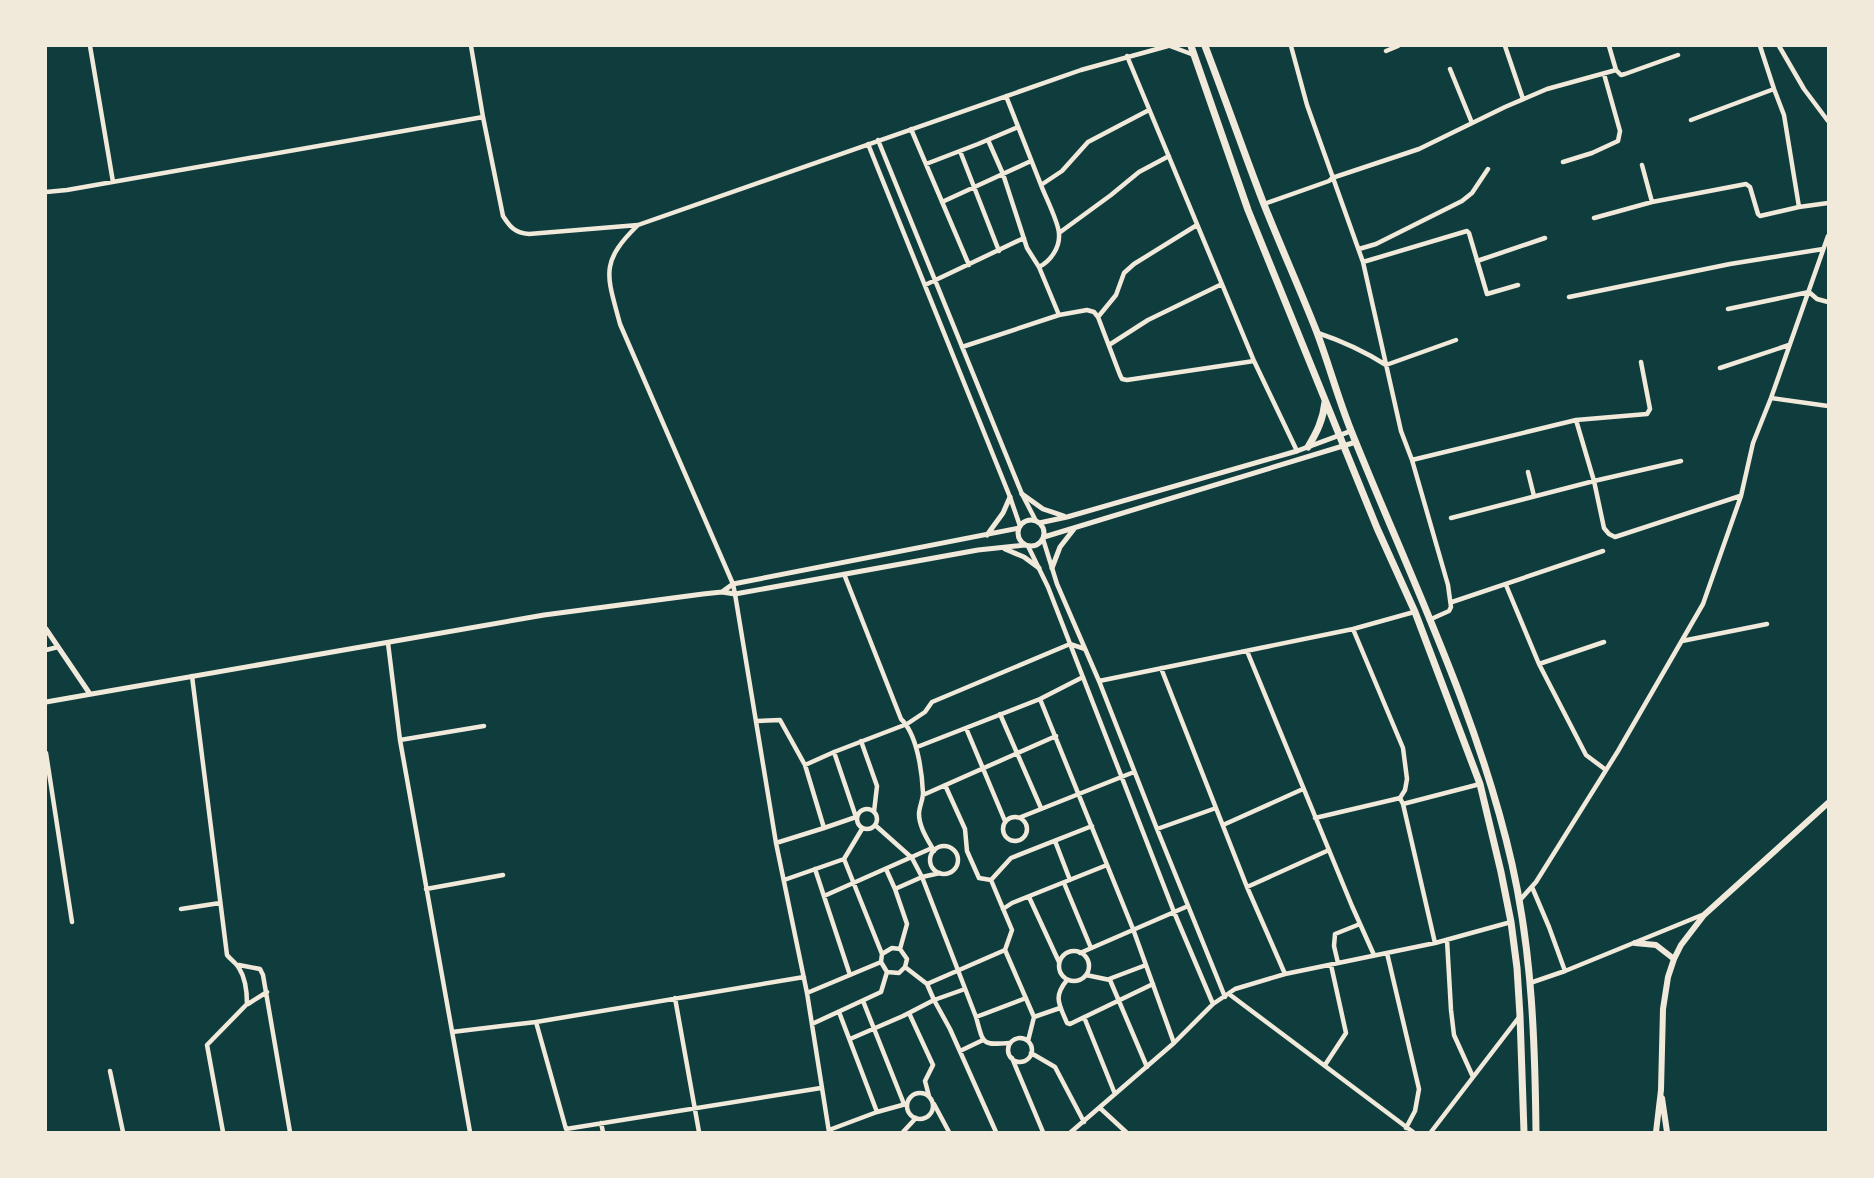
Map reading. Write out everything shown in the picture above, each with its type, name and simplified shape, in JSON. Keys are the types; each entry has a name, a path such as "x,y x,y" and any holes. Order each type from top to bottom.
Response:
{"highway":[{"path":"1191,46 1248,210 1377,528 1415,612 1480,784 1511,922 1520,1016 1524,1132"},
{"path":"1205,46 1264,204 1317,333 1351,431 1455,680 1480,747 1511,861 1519,902 1530,983 1537,1131"},
{"path":"1308,447 1324,417 1325,402"}],"main road":[{"path":"1657,1132 1663,1009 1668,977 1681,945 1704,915 1829,803"},
{"path":"1635,943 1656,945 1674,959"},
{"path":"1661,1090 1667,1132"}],"street":[{"path":"90,46 113,182"},
{"path":"471,46 503,216 511,228 529,234 638,225 1081,70 1169,46 1194,55"},
{"path":"1291,46 1307,105 1363,262 1401,430 1448,585 1452,602 1449,611 1429,620"},
{"path":"1386,51 1398,46"},
{"path":"1505,46 1523,99"},
{"path":"1609,46 1616,70 1621,75 1678,55"},
{"path":"1760,46 1784,116 1799,207"},
{"path":"1779,46 1804,89 1829,121"},
{"path":"1127,56 1254,361 1297,451"},
{"path":"1450,69 1472,123"},
{"path":"1264,204 1419,149 1547,89 1616,70"},
{"path":"1563,162 1618,141 1620,131 1604,74"},
{"path":"1690,120 1774,89"},
{"path":"1006,96 1059,233 1054,254 1045,265 1039,267"},
{"path":"1041,185 1062,171 1088,142 1150,110"},
{"path":"46,192 483,117"},
{"path":"926,164 1018,127"},
{"path":"911,129 969,265"},
{"path":"878,140 1022,494 1037,522 1044,529 1057,584 1227,995 1413,1132"},
{"path":"989,140 1027,248 1039,267 1059,315"},
{"path":"868,144 1010,497 1020,527 1018,536 1039,568 1174,912 1213,1004"},
{"path":"960,151 999,251"},
{"path":"1059,233 1139,172 1169,156"},
{"path":"942,202 1031,161"},
{"path":"1642,165 1652,202"},
{"path":"1359,249 1376,244 1462,201 1488,169"},
{"path":"1594,218 1652,202 1746,184 1750,187 1760,216 1829,203"},
{"path":"638,225 619,243 610,262 608,281 620,324 637,366 733,584 776,843 807,993 829,1131 906,1104 916,1093 929,1096"},
{"path":"1098,317 1116,295 1124,273 1197,225"},
{"path":"1363,262 1465,231 1469,233 1488,294 1518,285"},
{"path":"1519,902 1532,887 1606,770 1703,604 1741,496 1753,443 1829,236"},
{"path":"925,285 1024,238"},
{"path":"1477,261 1545,238"},
{"path":"1569,297 1824,248"},
{"path":"916,265 926,260"},
{"path":"1109,345 1148,320 1222,284"},
{"path":"1809,292 1817,299 1829,302"},
{"path":"1728,309 1809,292"},
{"path":"962,347 1059,315 1087,310 1098,317 1122,379 1254,361"},
{"path":"1317,333 1364,351 1386,365"},
{"path":"1386,365 1456,340"},
{"path":"1720,368 1790,345"},
{"path":"1412,460 1576,420 1647,414 1650,409 1641,362"},
{"path":"1771,398 1829,406"},
{"path":"978,418 989,414"},
{"path":"1576,420 1594,481 1604,528 1615,537 1741,496"},
{"path":"722,592 733,584 987,535 1020,527 1027,521 1067,517 1297,451 1351,431"},
{"path":"46,702 544,615 722,592 735,594 999,547 1038,544 1044,538 1356,442"},
{"path":"1451,518 1681,461"},
{"path":"1528,472 1534,496"},
{"path":"1022,494 1043,509 1067,517"},
{"path":"987,535 1003,513 1010,497"},
{"path":"1052,568 1060,547 1074,529"},
{"path":"999,547 1016,552 1039,568"},
{"path":"1452,602 1603,551"},
{"path":"844,574 901,719 907,724 917,747 923,795 919,816 933,849 931,866 940,873"},
{"path":"764,579 766,589"},
{"path":"1506,585 1539,664 1585,754 1606,770"},
{"path":"1099,681 1353,629 1415,612"},
{"path":"1682,641 1767,624"},
{"path":"46,629 90,694"},
{"path":"1353,629 1403,748 1406,779 1402,801 1435,943"},
{"path":"1539,664 1604,642"},
{"path":"388,643 400,740 470,1132"},
{"path":"805,765 907,724 925,712 932,702 1070,644 1086,650"},
{"path":"46,650 58,648"},
{"path":"1247,651 1374,955"},
{"path":"1161,668 1247,887 1285,974"},
{"path":"192,676 227,955 238,965 260,969 263,975 290,1132"},
{"path":"917,747 1040,699 1083,677"},
{"path":"1040,699 1133,929 1174,1043"},
{"path":"1000,714 1041,808"},
{"path":"756,721 779,720 805,765 824,828"},
{"path":"400,740 484,726"},
{"path":"966,728 1005,821 1004,834 1010,840 1018,841 1028,830 1021,817"},
{"path":"923,795 1056,736"},
{"path":"834,752 857,824 862,829 869,830 875,825 877,818 874,812 877,786 861,741"},
{"path":"46,753 72,922"},
{"path":"1005,821 1135,772"},
{"path":"1315,818 1480,784"},
{"path":"945,785 965,829 967,851 979,878 991,880"},
{"path":"1223,825 1304,789"},
{"path":"1157,829 1216,808"},
{"path":"776,843 856,817 864,809 874,812"},
{"path":"875,825 912,858 922,877 983,1040 989,1044 1010,1043 1017,1038 1028,1041 1032,1049 1030,1057 1023,1061 1012,1058"},
{"path":"991,880 1010,859 1091,826"},
{"path":"783,880 844,859 862,829"},
{"path":"1055,841 1070,880"},
{"path":"824,896 940,846 948,847 957,855 958,862 948,874 922,877 895,889"},
{"path":"1247,887 1329,850"},
{"path":"957,855 967,851"},
{"path":"844,859 882,954 881,962 891,974 905,967"},
{"path":"1003,909 1107,865"},
{"path":"815,869 850,975"},
{"path":"886,869 907,924 900,949"},
{"path":"426,889 503,875"},
{"path":"991,880 1012,930 1005,950 1034,1017 1028,1041"},
{"path":"1064,883 1091,948"},
{"path":"1532,887 1565,971"},
{"path":"1028,897 1059,962 1060,973 1067,980 1078,981 1086,975 1087,960 1080,953"},
{"path":"181,909 220,903"},
{"path":"1059,962 1070,952 1080,953 1188,906"},
{"path":"1530,983 1704,915"},
{"path":"1071,1132 1174,1043 1213,1004 1235,989 1285,974 1435,943 1511,922"},
{"path":"1338,963 1334,946 1335,934 1360,924"},
{"path":"1447,940 1454,1035 1473,1077"},
{"path":"882,954 892,947 900,949 905,955 905,967 926,985 945,1018 994,1132"},
{"path":"926,985 1005,950"},
{"path":"1387,953 1419,1090 1414,1112 1406,1128"},
{"path":"807,993 881,962"},
{"path":"238,965 245,981 247,1004"},
{"path":"1086,975 1109,979 1146,965"},
{"path":"1325,1065 1346,1033 1331,965"},
{"path":"812,1024 881,992 887,972"},
{"path":"452,1032 536,1022 804,977"},
{"path":"1109,979 1147,1067"},
{"path":"1067,980 1058,992 1060,1008 1069,1024 1153,984"},
{"path":"850,1039 934,1000 965,989"},
{"path":"223,1132 207,1045 247,1004 267,992"},
{"path":"675,998 699,1132"},
{"path":"976,1017 1026,998"},
{"path":"863,1001 909,1112 920,1119 929,1116 933,1103"},
{"path":"1034,1017 1060,1008"},
{"path":"839,1012 877,1112"},
{"path":"909,1013 933,1065 925,1081 929,1096 949,1132"},
{"path":"1431,1132 1520,1016"},
{"path":"1084,1017 1115,1094"},
{"path":"536,1022 566,1131 821,1088"},
{"path":"960,1051 983,1040"},
{"path":"1010,1043 1008,1051 1043,1132"},
{"path":"1031,1053 1055,1067 1084,1122"},
{"path":"110,1071 123,1132"},
{"path":"1100,1108 1126,1132"},
{"path":"903,1132 916,1118"},
{"path":"601,1123 603,1132"}]}
